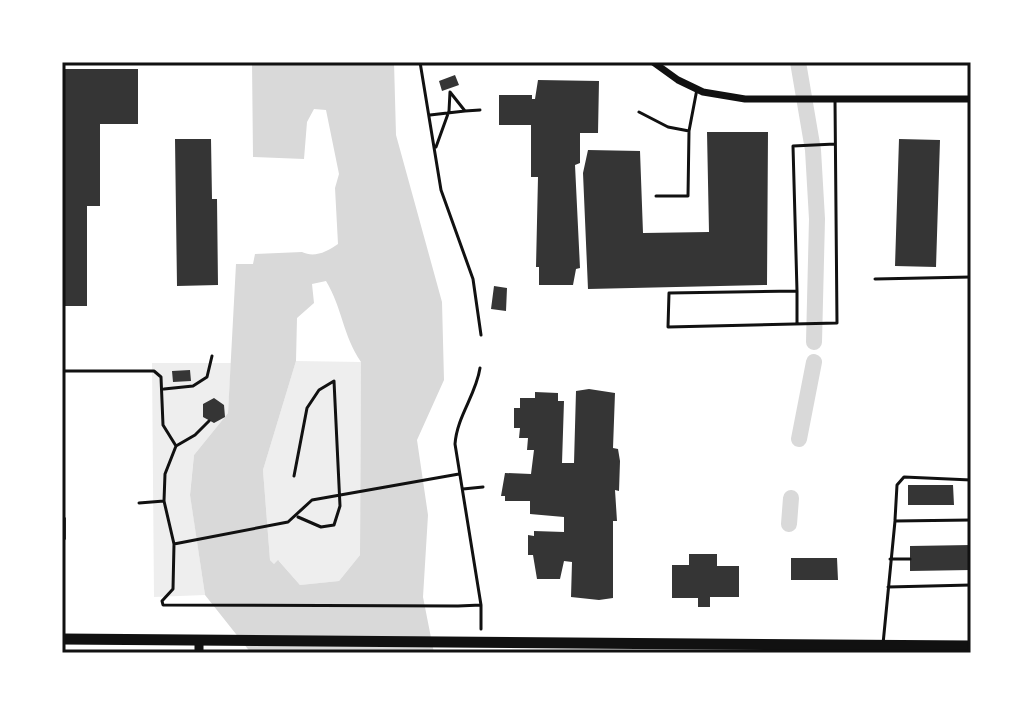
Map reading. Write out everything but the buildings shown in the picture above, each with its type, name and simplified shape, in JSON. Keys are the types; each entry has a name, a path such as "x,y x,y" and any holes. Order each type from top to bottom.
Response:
{"main road":[{"path":"62,639 199,647 229,647 243,642 466,642 512,648 828,650 883,646 971,646"}],"street":[{"path":"653,62 697,89 745,99 971,99"}],"lane":[{"path":"656,196 688,196 689,131 697,89"},
{"path":"797,291 669,293 668,327 837,323 835,100"},
{"path":"639,112 668,127 689,131"},
{"path":"797,324 793,146 835,144"},
{"path":"875,279 971,277"},
{"path":"883,646 897,485 904,477 971,480"},
{"path":"895,521 971,520"},
{"path":"890,559 910,559"},
{"path":"888,587 971,585"}],"path":[{"path":"420,62 441,190 473,279 481,335"},
{"path":"435,149 449,111 450,92 465,111"},
{"path":"430,115 480,110"},
{"path":"162,389 193,386 207,377 212,356"},
{"path":"209,421 195,435 176,446 165,474 164,501 174,544 173,589 164,598 163,605 481,606 459,474 456,427 478,386 480,368"},
{"path":"62,371 154,371 161,377 163,425 176,446"},
{"path":"294,476 302,420 314,396 334,381 340,506 334,525 321,527 298,517"},
{"path":"174,544 281,524 291,520 312,500 459,474"},
{"path":"462,489 483,487"},
{"path":"139,503 164,501"}],"shaded area":[{"path":"252,62 394,62 396,135 442,302 444,380 417,440 428,515 423,597 434,653 251,653 205,595 190,495 194,455 228,413 236,264 253,264 255,254 316,254 338,244 335,188 339,174 326,110 314,109 307,122 304,159 253,157","holes":["326,281 361,362 360,555 339,581 300,585 278,560 274,564 270,560 263,470 296,361 297,318 314,303 312,284"]},
{"path":"296,361 361,362 360,555 339,581 300,585 279,561 274,564 270,560 263,470"},
{"path":"152,363 231,363 228,413 194,455 190,494 205,595 154,597"}],"waterway":[{"path":"798,62 813,150 817,219 814,342"},
{"path":"799,439 814,362"},
{"path":"789,524 791,498"}]}
